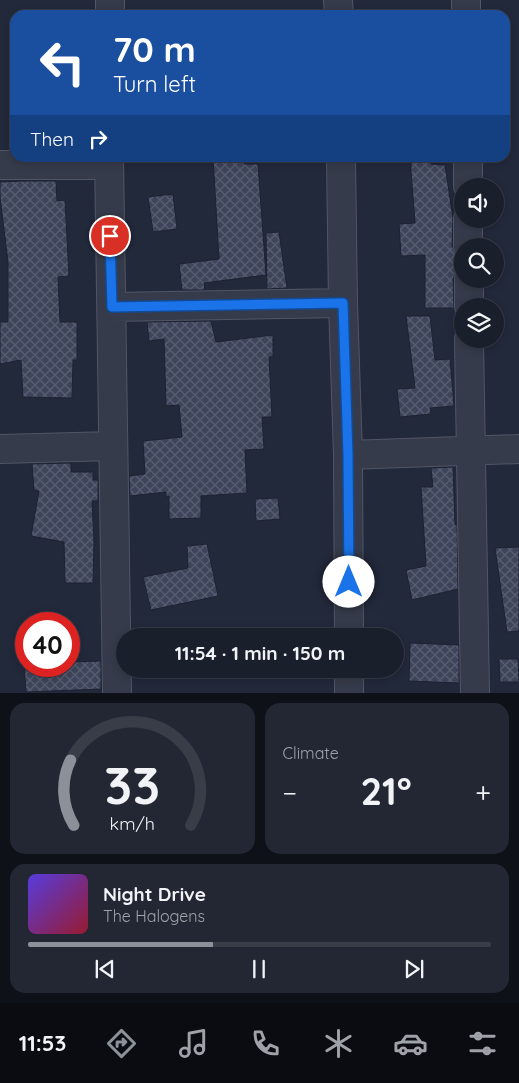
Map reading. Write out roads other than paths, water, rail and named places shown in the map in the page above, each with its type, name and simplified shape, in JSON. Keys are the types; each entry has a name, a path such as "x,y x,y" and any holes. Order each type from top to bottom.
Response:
{"street":[{"path":"0,165 82,162"},
{"path":"109,162 117,693"},
{"path":"341,162 348,455 349,628"},
{"path":"468,162 468,178"},
{"path":"112,307 343,303"},
{"path":"469,348 475,693"},
{"path":"0,449 114,446"},
{"path":"348,455 519,449"},
{"path":"349,678 349,693"}]}
